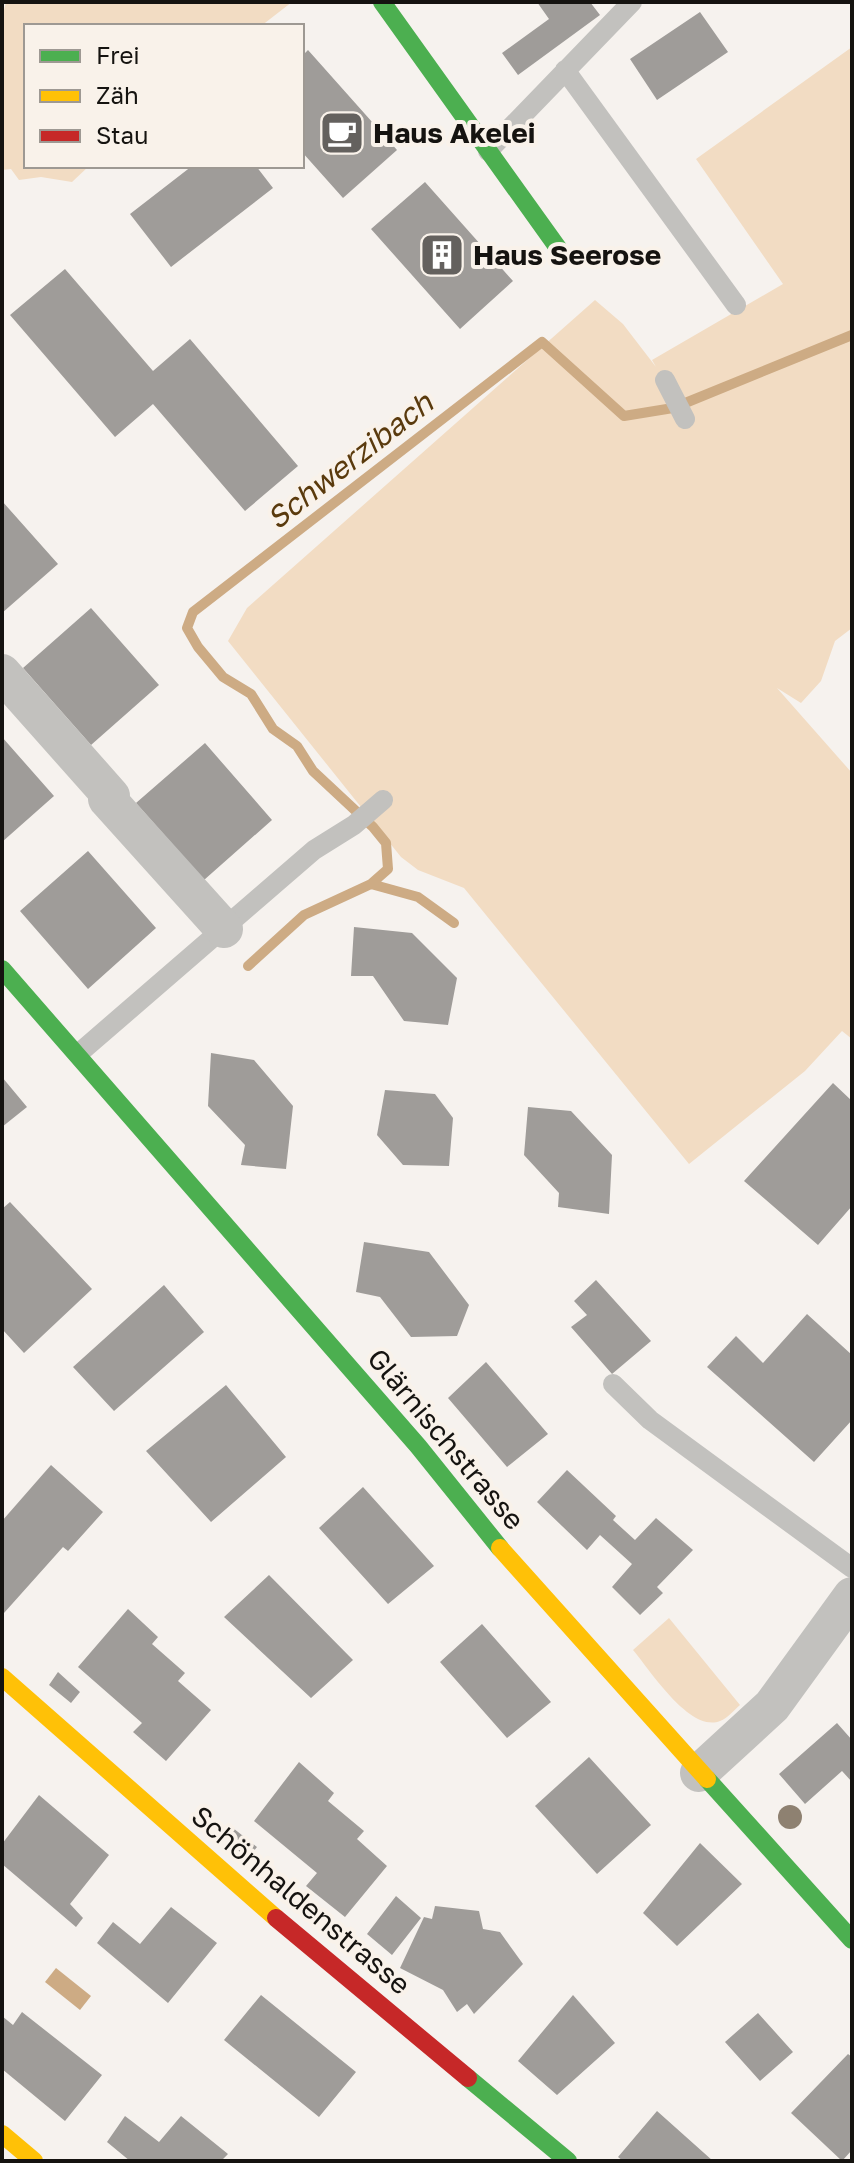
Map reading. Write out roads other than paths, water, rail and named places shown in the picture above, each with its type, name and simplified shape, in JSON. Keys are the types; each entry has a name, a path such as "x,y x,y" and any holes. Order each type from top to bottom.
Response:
{"street":[{"path":"382,2 563,255"},
{"path":"2,673 111,796 107,799 224,929"},
{"name":"Glärnischstrasse","path":"2,969 418,1446 497,1545 852,1940"},
{"path":"699,1773 772,1706 852,1596"},
{"name":"Schönhaldenstrasse","path":"2,1677 240,1889 568,2161"},
{"path":"2,2134 34,2161"}],"lane":[{"path":"488,151 632,2"},
{"path":"565,70 736,305"},
{"path":"665,380 685,419"},
{"path":"78,1054 314,850 354,825 383,800"},
{"path":"613,1384 650,1420 852,1568"}],"waterway":[{"name":"Schwerzibach","path":"371,884 388,869 386,843 313,771 297,746 273,729 251,694 223,677 187,628 193,612 542,342 624,416 673,408 852,335"},
{"path":"248,966 304,915 371,884 418,897 454,923"}],"place":[{"name":"Haus Akelei","path":"342,133"},
{"name":"Haus Seerose","path":"442,255"}]}
